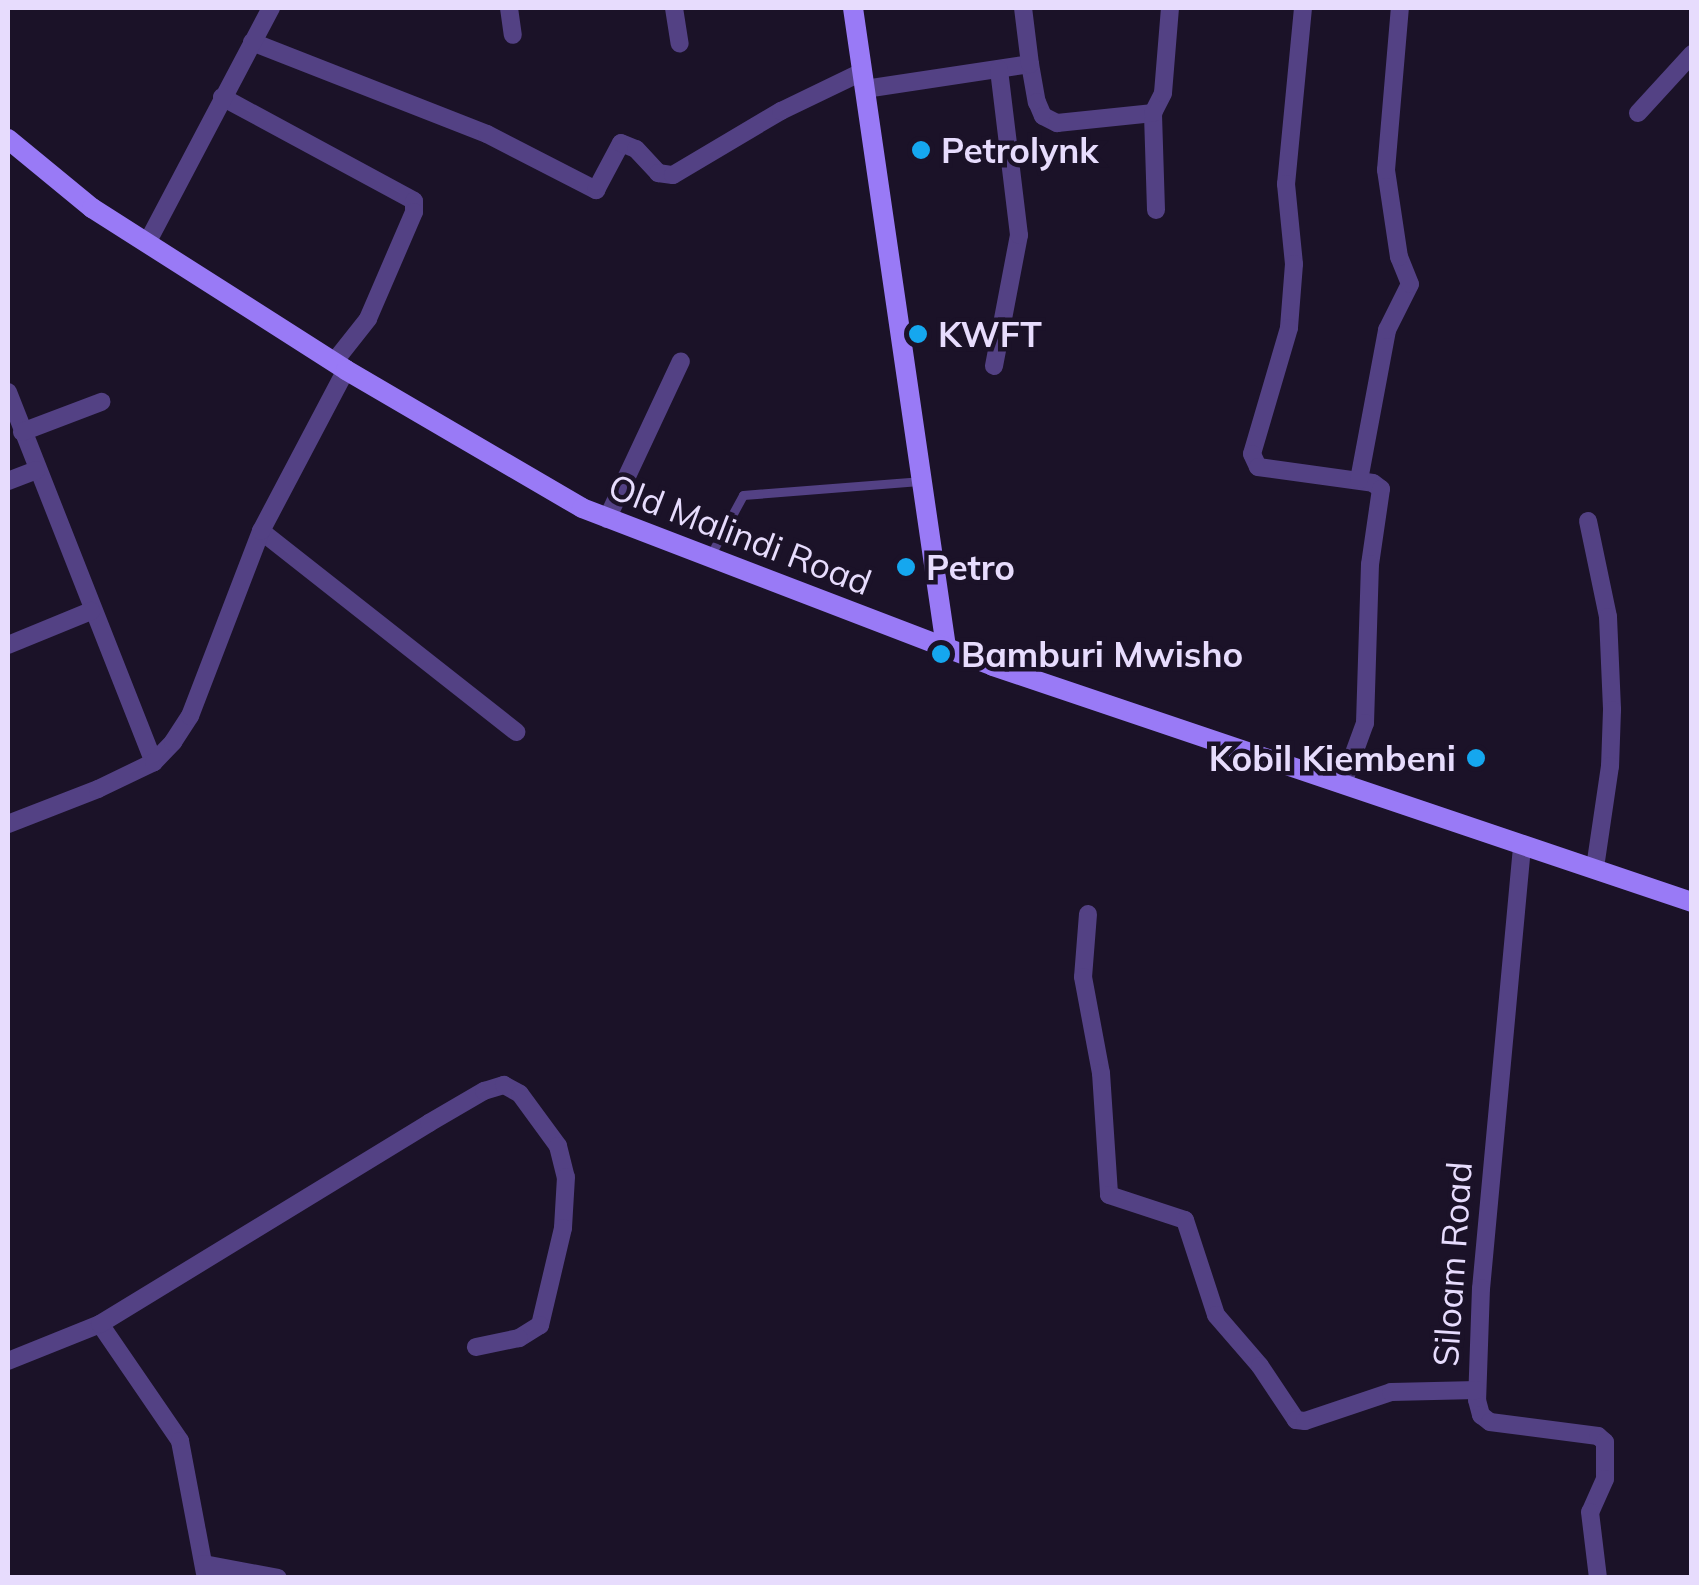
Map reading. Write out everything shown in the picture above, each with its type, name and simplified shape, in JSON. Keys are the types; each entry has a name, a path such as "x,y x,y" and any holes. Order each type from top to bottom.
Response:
{"main road":[{"path":"853,8 946,647"},
{"name":"Old Malindi Road","path":"8,139 79,200 340,366 556,496 946,647 1692,902"}],"street":[{"path":"147,243 271,8"},
{"path":"508,8 513,34"},
{"path":"674,8 680,44"},
{"path":"1023,8 1037,102 1043,116 1057,123 1153,113"},
{"path":"1156,210 1153,113 1163,93 1170,8"},
{"path":"1303,8 1286,184 1294,264 1289,328 1252,460 1258,467 1378,485 1382,501 1370,564 1365,724 1344,783"},
{"path":"1359,480 1383,345 1410,284 1399,257 1386,170 1400,8"},
{"path":"252,42 488,134 596,190 620,143 636,148 658,173 673,175 781,110 864,80 1030,64"},
{"path":"1638,113 1692,54"},
{"path":"994,366 1018,235 998,70"},
{"path":"8,824 154,762 190,716 260,531 340,366 368,319 414,212 414,201 222,97"},
{"path":"606,518 682,360"},
{"path":"8,392 154,762"},
{"path":"22,432 101,402"},
{"path":"8,481 36,470"},
{"path":"1588,521 1608,617 1612,710 1610,766 1595,868"},
{"path":"260,531 516,732"},
{"path":"8,644 92,611"},
{"name":"Siloam Road","path":"1522,847 1481,1288 1477,1390 1481,1415 1490,1422 1591,1435 1605,1442 1605,1479 1590,1512 1598,1578"},
{"path":"1088,914 1083,977 1101,1072 1109,1194 1185,1220 1216,1315 1260,1366 1296,1420 1306,1421 1391,1392 1477,1390"},
{"path":"8,1361 100,1324 430,1123 484,1092 504,1086 520,1094 558,1146 566,1177 563,1228 540,1324 519,1338 476,1347"},
{"path":"100,1324 180,1442 205,1571 278,1578"}],"lane":[{"path":"709,558 744,495 922,481"}],"place":[{"name":"Petrolynk","path":"921,150"},
{"name":"KWFT","path":"918,334"},
{"name":"Petro","path":"906,567"},
{"name":"Bamburi Mwisho","path":"941,654"},
{"name":"Kobil Kiembeni","path":"1476,758"}]}
